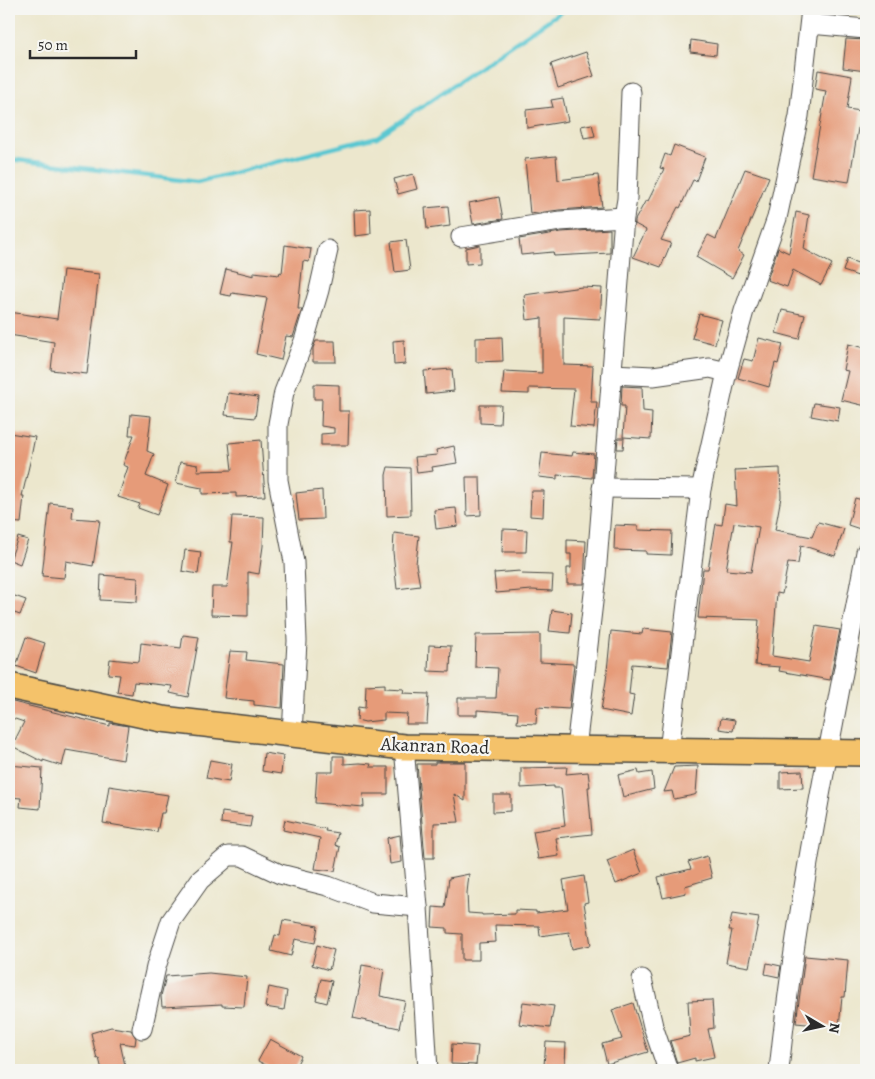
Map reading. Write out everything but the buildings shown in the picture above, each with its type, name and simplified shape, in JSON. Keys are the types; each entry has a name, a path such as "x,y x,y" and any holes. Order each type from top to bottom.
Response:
{"main road":[{"name":"Akanran Road","path":"9,686 162,719 404,747 866,752"}],"street":[{"path":"669,751 701,489 727,372 744,311 778,218 799,116 811,16 866,29"},
{"path":"576,749 596,576 624,217 627,199 631,92"},
{"path":"461,237 560,221 624,217"},
{"path":"292,734 297,641 294,562 278,480 278,424 284,392 304,341 328,250"},
{"path":"612,374 653,376 710,368 727,372"},
{"path":"602,488 701,489"},
{"path":"779,1070 796,933 827,752 866,552"},
{"path":"404,747 418,907 428,1070"},
{"path":"142,1029 156,967 171,922 200,880 228,856 242,856 280,874 328,886 373,903 418,907"},
{"path":"642,980 652,1026 668,1070"}],"waterway":[{"path":"9,159 197,182 377,137 565,9"}]}
